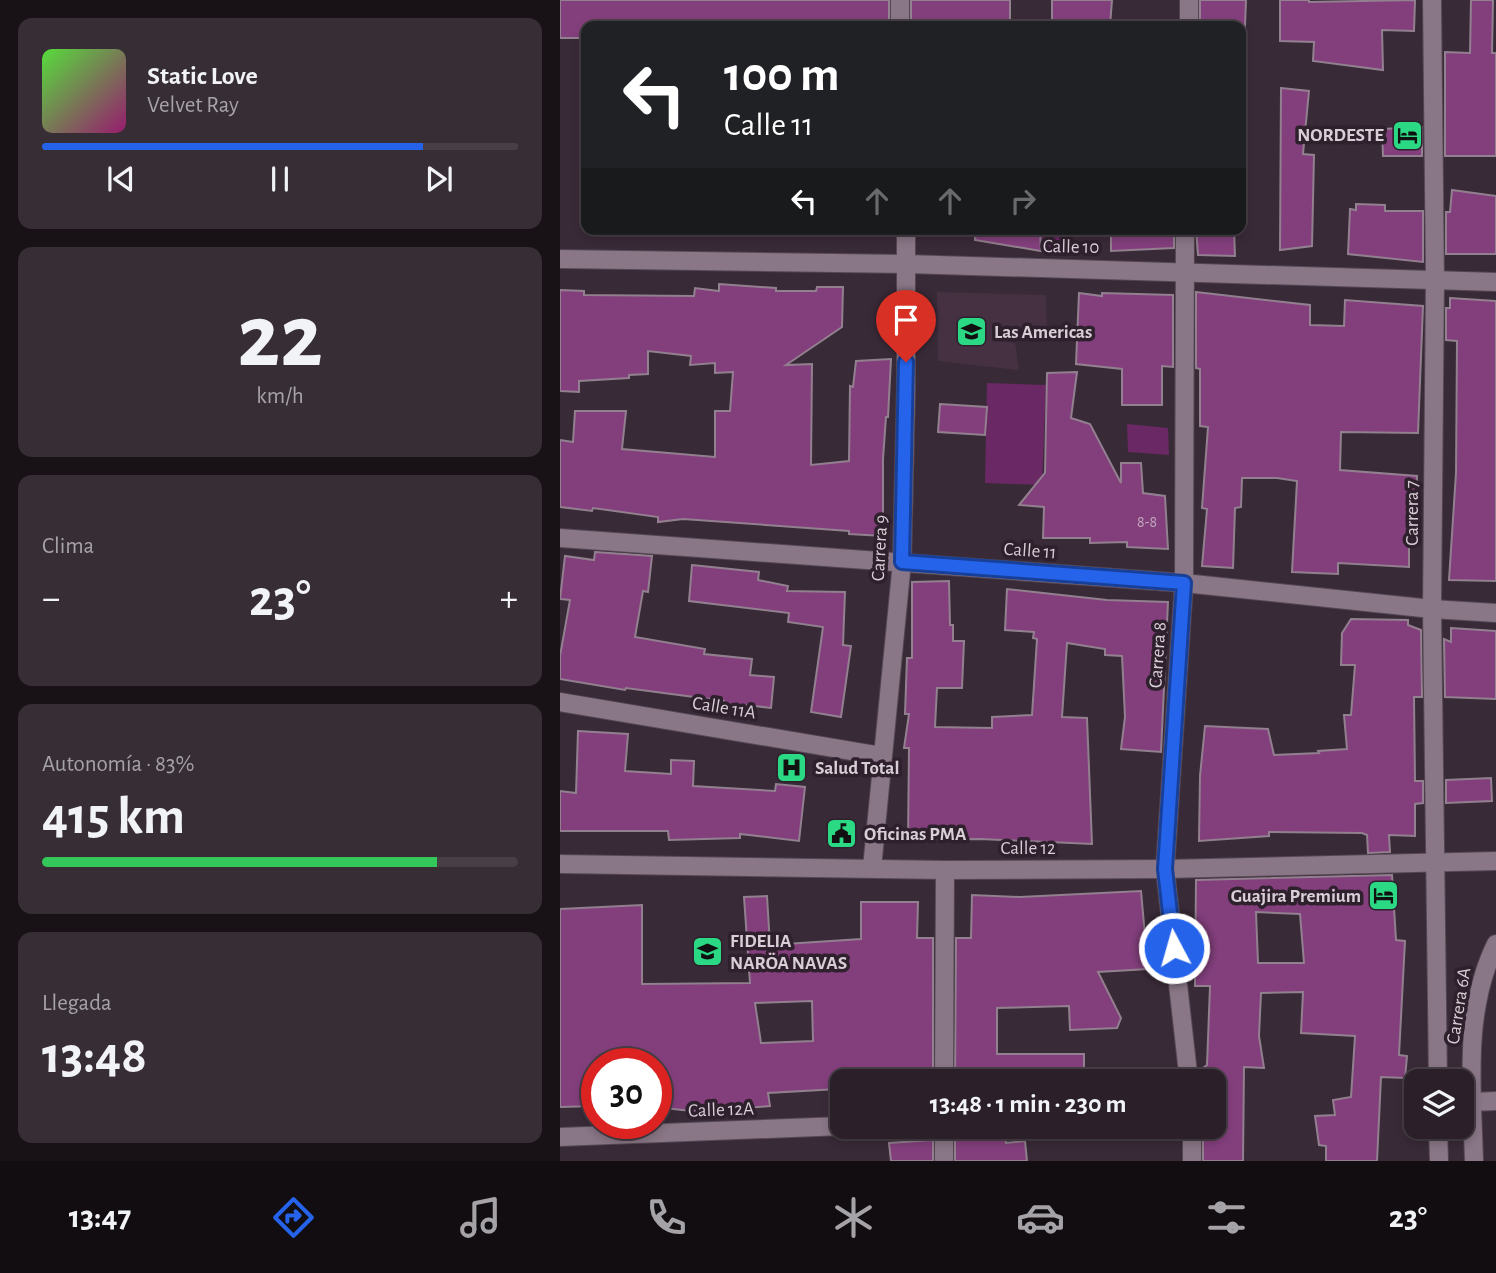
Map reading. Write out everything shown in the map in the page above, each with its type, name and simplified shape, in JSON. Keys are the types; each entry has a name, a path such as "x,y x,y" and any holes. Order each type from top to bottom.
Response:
{"street":[{"path":"900,0 900,21"},
{"path":"1189,0 1189,21"},
{"name":"Carrera 7","path":"1432,0 1432,609 1438,1069"},
{"name":"Carrera 9","path":"872,868 902,562 906,235"},
{"name":"Carrera 8","path":"1185,235 1184,583 1165,869 1187,1069"},
{"name":"Calle 10","path":"560,259 907,264 1496,282"},
{"name":"Calle 11","path":"560,538 1184,583 1432,609 1496,612"},
{"name":"Calle 11A","path":"560,702 881,756"},
{"name":"Calle 12","path":"560,864 945,870 1165,869 1496,861"},
{"path":"944,1069 945,870"},
{"name":"Carrera 6A","path":"1472,1069 1472,1031 1486,965 1496,944"},
{"path":"1474,1102 1496,1101"},
{"name":"Calle 12A","path":"560,1137 830,1126"},
{"path":"944,1139 944,1161"},
{"path":"1192,1139 1192,1161"},
{"path":"1438,1139 1439,1161"},
{"name":"Carrera 6A","path":"1474,1139 1475,1161"}],"shaded area":[{"path":"1042,235 1072,235 1072,250 1041,246"},
{"name":"Las Americas","path":"937,292 1046,295 1047,333 1004,330 1002,341 1015,343 1019,370 938,361"},
{"path":"987,383 1046,385 1042,485 985,483"},
{"path":"1127,424 1168,428 1169,455 1128,452"}],"building":[{"path":"560,0 889,0 889,21 581,21 581,38 560,38"},
{"path":"911,0 1010,0 1010,21 911,21"},
{"path":"1052,0 1112,0 1110,21 1052,21"},
{"path":"1200,0 1246,0 1245,21 1200,21"},
{"path":"1280,0 1415,0 1414,31 1382,30 1383,70 1313,61 1314,42 1280,41"},
{"path":"1471,0 1493,0 1496,156 1445,156 1445,52 1470,53"},
{"path":"1281,88 1309,91 1303,154 1314,155 1312,246 1280,250"},
{"path":"1422,127 1422,156 1383,156 1382,129"},
{"path":"1452,190 1496,196 1496,254 1446,254 1446,212 1450,212"},
{"path":"1356,204 1385,205 1385,211 1423,211 1423,262 1348,254 1350,209 1356,210"},
{"path":"975,235 1040,235 1041,251 975,240"},
{"path":"1111,235 1174,235 1174,248 1111,251"},
{"path":"1196,235 1234,235 1235,256 1198,255"},
{"path":"719,284 776,288 776,291 816,291 817,287 843,287 842,327 786,365 812,364 811,465 849,461 850,386 853,387 856,361 891,359 883,459 883,536 849,534 849,531 683,519 658,522 658,517 593,508 592,511 560,507 560,440 573,442 575,411 626,411 622,449 715,457 715,411 730,411 733,372 715,373 715,363 690,365 691,356 648,351 648,374 579,381 579,392 560,391 560,290 584,291 584,295 694,296 695,288 719,291"},
{"path":"1196,292 1310,305 1310,325 1344,326 1345,300 1423,306 1418,433 1341,432 1340,470 1417,476 1415,534 1409,534 1409,567 1338,563 1338,574 1292,572 1297,481 1277,478 1242,478 1241,507 1235,508 1233,568 1202,566 1207,509 1202,508 1208,427 1200,426 1200,369 1196,368"},
{"path":"1079,293 1102,296 1102,293 1173,295 1173,367 1162,366 1162,405 1122,405 1122,369 1076,364"},
{"path":"1450,298 1496,301 1496,581 1449,580 1456,473 1457,341 1446,340 1446,308 1450,308"},
{"path":"1077,372 1071,418 1090,424 1121,483 1121,463 1141,463 1143,493 1165,496 1168,549 1127,547 1127,542 1090,543 1090,538 1043,538 1044,507 1019,505 1045,473 1047,373"},
{"path":"940,404 987,407 985,435 938,432"},
{"path":"595,552 652,556 648,592 643,591 635,637 705,649 704,654 752,659 750,675 774,677 771,708 724,706 724,701 625,690 560,679 560,656 570,600 560,599 565,556 594,560"},
{"path":"692,565 759,572 758,580 788,586 787,591 845,592 843,645 851,646 841,717 811,712 823,627 788,622 789,613 689,601"},
{"path":"949,581 953,641 964,641 962,688 937,688 935,727 992,728 992,717 1032,715 1037,639 1033,638 1034,632 1005,630 1007,589 1107,600 1168,602 1161,752 1121,749 1125,717 1122,656 1105,655 1105,649 1067,643 1062,717 1087,718 1092,844 980,839 908,840 909,748 904,748 909,714 905,714 907,658 912,658 912,582"},
{"path":"1351,619 1408,620 1408,625 1421,630 1422,697 1414,697 1415,781 1423,781 1423,803 1415,804 1415,836 1389,835 1390,852 1368,853 1367,835 1362,833 1269,832 1269,836 1199,841 1200,776 1205,726 1268,729 1274,755 1347,749 1344,715 1351,715 1355,665 1341,665 1342,633"},
{"path":"1451,628 1496,631 1496,699 1445,697 1444,639 1451,642"},
{"path":"578,731 628,734 625,771 671,774 671,760 694,761 693,786 775,791 776,784 805,787 799,841 740,834 740,838 669,840 668,831 560,831 560,791 576,793"},
{"path":"1491,778 1492,801 1446,803 1446,780"},
{"path":"1392,875 1396,940 1405,941 1399,1055 1407,1056 1404,1078 1381,1077 1377,1161 1326,1161 1326,1146 1319,1145 1315,1116 1335,1115 1333,1100 1351,1097 1355,1036 1301,1033 1303,992 1261,993 1259,1036 1264,1068 1244,1067 1243,1161 1203,1161 1203,1139 1226,1139 1226,1069 1202,1069 1207,1065 1210,986 1195,986 1196,880","holes":["1256,912 1300,914 1304,963 1258,963"]},
{"path":"1141,891 1148,969 1098,972 1121,1018 1117,1028 1070,1030 1069,1006 997,1008 997,1054 1084,1054 1084,1069 955,1069 956,938 971,938 972,895 1020,897"},
{"path":"767,896 770,945 861,939 861,902 918,902 917,938 933,938 933,1069 830,1069 830,1089 768,1093 770,1106 700,1112 672,1109 672,1048 581,1048 581,1106 560,1107 560,909 642,905 642,984 750,983 744,897","holes":["812,1001 813,1041 761,1043 755,1003"]},
{"path":"955,1139 1006,1139 1006,1143 1025,1141 1027,1161 955,1161"},
{"path":"933,1140 933,1161 891,1161 889,1143"}],"place":[{"name":"NORDESTE","path":"1407,135"},
{"name":"Las Americas","path":"971,332"},
{"name":"Salud Total","path":"792,768"},
{"name":"Oficinas PMA","path":"841,834"},
{"name":"Guajira Premium","path":"1384,896"},
{"name":"FIDELIA NARÖA NAVAS","path":"707,952"}],"route":[{"path":"906,362 902,562 1184,583 1165,869 1174,948"}]}
